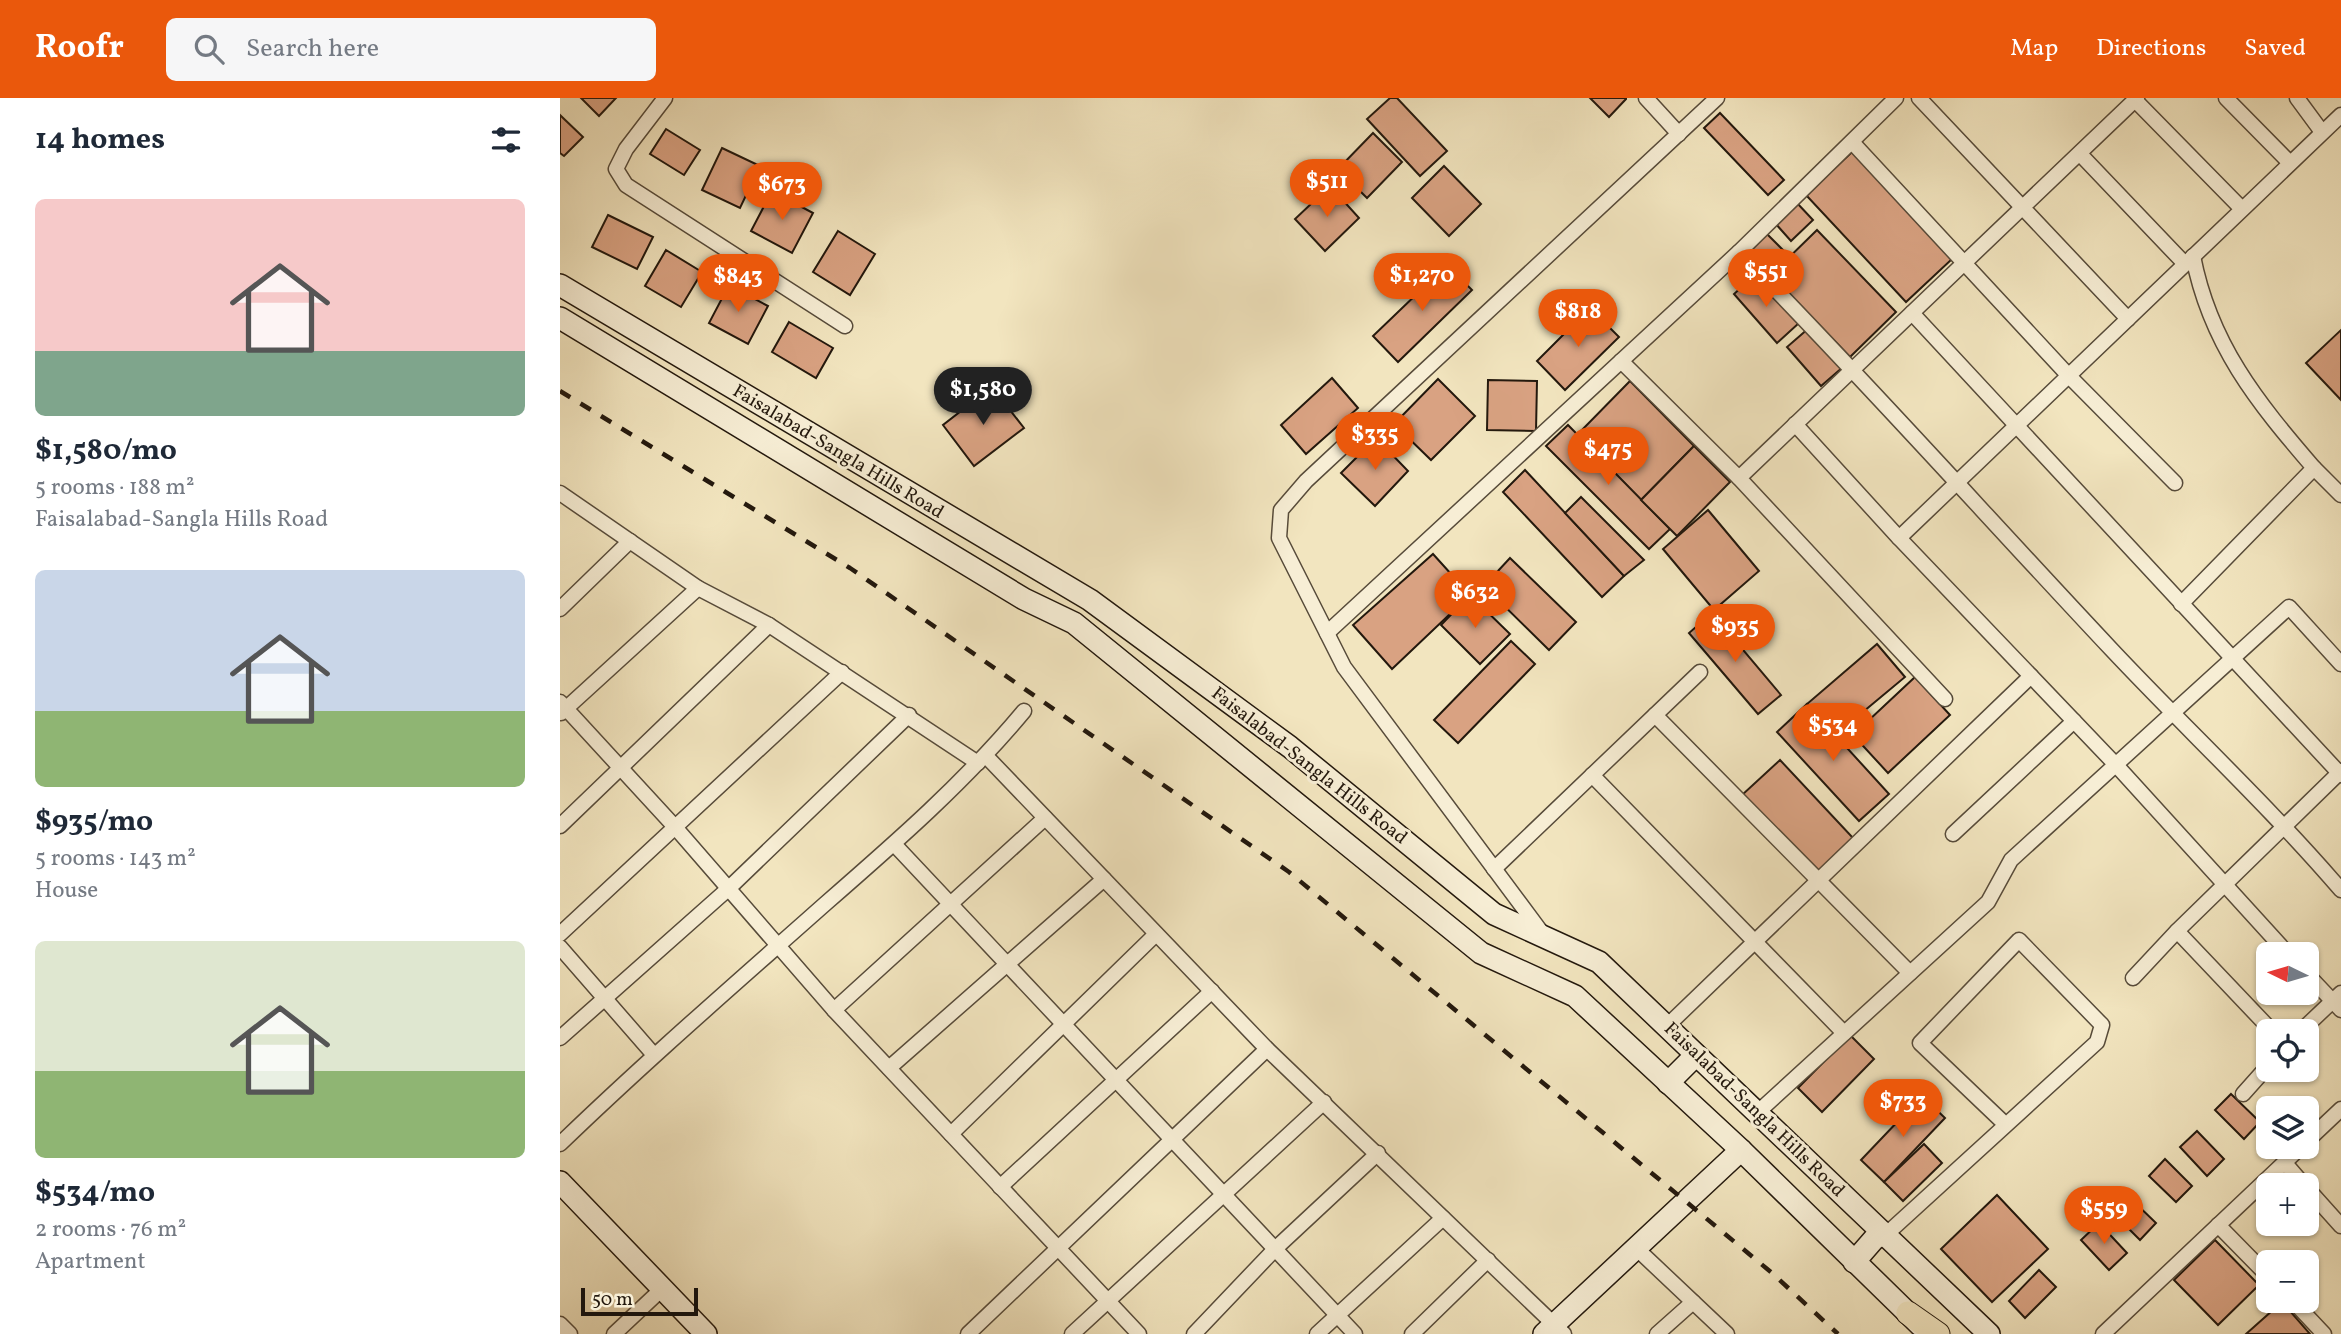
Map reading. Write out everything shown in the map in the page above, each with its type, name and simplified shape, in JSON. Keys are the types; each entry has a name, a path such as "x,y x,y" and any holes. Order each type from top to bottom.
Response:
{"main road":[{"name":"Faisalabad-Sangla Hills Road","path":"560,285 1090,600 1290,747 1494,914 1599,962 1989,1334"},
{"name":"Faisalabad-Sangla Hills Road","path":"560,317 1024,599 1074,622 1481,953 1575,996 1741,1150 1929,1334"},
{"path":"1668,1083 1696,1055"},
{"path":"1554,1331 1636,1248 1741,1150"},
{"path":"560,1182 706,1334"},
{"path":"1856,1264 1883,1233"},
{"path":"1908,1313 1938,1334"}],"street":[{"path":"665,98 626,149 616,169 626,185 845,326"},
{"path":"1646,98 1679,134"},
{"path":"1545,937 1343,667 1279,538 1282,510 1306,481 1717,98"},
{"path":"1327,633 1739,252 1896,98"},
{"path":"1919,98 2128,319"},
{"path":"2226,98 2290,163"},
{"path":"2297,98 2322,132"},
{"path":"1739,478 1965,261 2081,155 2136,99 2242,209"},
{"path":"1899,538 2341,115"},
{"path":"1852,142 2068,375 2175,483"},
{"path":"2081,155 2189,260 2207,314 2259,404 2341,495"},
{"path":"1739,252 1853,367 1956,484 2173,715 2284,824 2341,890"},
{"path":"1912,313 2340,773 2284,824 2133,978"},
{"path":"1621,361 1739,478 1945,699"},
{"path":"1795,424 1899,538 2117,766 2277,942"},
{"path":"2181,604 2314,468"},
{"path":"562,497 698,588 769,625 982,760 1045,818 1267,1049 1488,1260 1554,1331"},
{"path":"560,609 630,541"},
{"path":"698,588 562,708 675,827 834,1010 1139,1334"},
{"path":"1756,1113 1988,902 2011,860 2289,607 2341,664"},
{"path":"560,826 769,625"},
{"path":"560,934 842,672"},
{"path":"1494,869 1700,672"},
{"path":"1666,1027 2031,676"},
{"path":"560,1144 654,1055 894,844 982,760 1024,711"},
{"path":"560,1038 728,889 909,715"},
{"path":"1655,715 1910,973"},
{"path":"1953,834 2074,721"},
{"path":"1592,775 1844,1033"},
{"path":"834,1010 1045,818"},
{"path":"894,844 1355,1334"},
{"path":"888,1068 1104,879"},
{"path":"2177,931 2261,1019"},
{"path":"951,1134 1156,933"},
{"path":"1883,1233 2006,1125 2098,1042 2102,1025 2019,940 1920,1043 2006,1125"},
{"path":"560,947 654,1055"},
{"path":"2316,1019 2338,1001 2319,984"},
{"path":"1000,1187 1212,991"},
{"path":"968,1334 1267,1049"},
{"path":"2243,1094 2256,1079"},
{"path":"1072,1334 1324,1102"},
{"path":"2319,1131 2339,1114"},
{"path":"1195,1334 1276,1248 1378,1153"},
{"path":"2103,1334 2289,1159"},
{"path":"2285,1163 2294,1173"},
{"path":"2319,1202 2341,1226"},
{"path":"1317,1334 1443,1218"},
{"path":"2218,1225 2256,1264"},
{"path":"1636,1248 1727,1334"},
{"path":"1412,1334 1488,1260"},
{"path":"614,1334 663,1288"},
{"path":"1657,1334 1693,1303"},
{"path":"2304,1313 2324,1334"},
{"path":"560,1324 570,1334"}],"building":[{"path":"581,98 616,98 599,116"},
{"path":"1390,98 1397,98 1447,151 1420,176 1367,119"},
{"path":"1590,98 1626,98 1626,99 1609,117"},
{"path":"1720,113 1784,180 1768,195 1704,128"},
{"path":"560,115 583,137 564,156 560,153"},
{"path":"666,129 700,150 684,175 650,154"},
{"path":"1373,133 1402,162 1367,198 1338,169"},
{"path":"722,148 760,166 740,208 702,190"},
{"path":"1852,152 1952,259 1906,302 1806,195"},
{"path":"1444,166 1481,204 1449,236 1412,198"},
{"path":"1330,186 1359,218 1325,251 1295,219"},
{"path":"772,191 813,213 792,253 751,231"},
{"path":"1797,203 1813,220 1791,241 1775,223"},
{"path":"608,215 653,237 637,269 592,247"},
{"path":"1817,230 1896,312 1850,357 1771,275"},
{"path":"838,231 875,254 850,295 813,272"},
{"path":"1766,233 1783,250 1765,267 1749,250"},
{"path":"666,250 702,272 681,307 645,286"},
{"path":"1447,265 1472,290 1398,362 1373,336"},
{"path":"1755,275 1799,323 1777,343 1734,294"},
{"path":"729,285 768,306 748,344 709,323"},
{"path":"1590,308 1619,337 1565,390 1537,361"},
{"path":"789,322 833,348 816,378 772,352"},
{"path":"1809,328 1843,367 1821,386 1787,347"},
{"path":"2341,330 2341,400 2306,363"},
{"path":"1332,378 1358,408 1306,454 1281,425"},
{"path":"1438,379 1475,416 1431,460 1394,424"},
{"path":"1488,380 1537,381 1536,431 1487,430"},
{"path":"1630,381 1694,446 1641,500 1577,435"},
{"path":"992,387 1024,428 974,466 943,425"},
{"path":"1568,425 1670,529 1649,549 1546,446"},
{"path":"1376,438 1408,471 1375,506 1341,473"},
{"path":"1694,446 1730,482 1677,536 1641,500"},
{"path":"1525,470 1624,576 1602,597 1503,492"},
{"path":"1581,497 1644,560 1624,576 1565,513"},
{"path":"1708,510 1759,571 1714,610 1663,549"},
{"path":"1433,554 1470,595 1392,669 1353,625"},
{"path":"1510,558 1576,622 1549,650 1484,586"},
{"path":"1470,595 1510,634 1480,664 1441,625"},
{"path":"1712,613 1781,695 1758,714 1689,633"},
{"path":"1511,641 1535,664 1458,743 1434,720"},
{"path":"1877,644 1905,677 1834,736 1807,704"},
{"path":"1915,677 1950,715 1888,773 1853,735"},
{"path":"1807,704 1889,794 1859,821 1777,732"},
{"path":"1780,760 1853,838 1815,874 1742,795"},
{"path":"1850,1035 1874,1059 1822,1112 1798,1088"},
{"path":"2231,1094 2256,1118 2256,1126 2244,1139 2215,1110"},
{"path":"1922,1096 1945,1118 1884,1182 1861,1160"},
{"path":"2197,1131 2224,1159 2207,1176 2180,1147"},
{"path":"1924,1144 1942,1163 1903,1201 1884,1182"},
{"path":"2165,1159 2192,1186 2176,1202 2149,1176"},
{"path":"1997,1195 2048,1249 1992,1302 1941,1249"},
{"path":"2128,1196 2156,1223 2140,1240 2112,1212"},
{"path":"2099,1223 2127,1253 2109,1270 2081,1240"},
{"path":"2215,1240 2256,1282 2256,1288 2218,1325 2174,1280"},
{"path":"2039,1270 2056,1287 2025,1318 2009,1301"},
{"path":"2270,1313 2292,1313 2310,1334 2246,1334"}],"railway":[{"path":"560,391 850,568 1289,872 1772,1273 1838,1334"}]}
